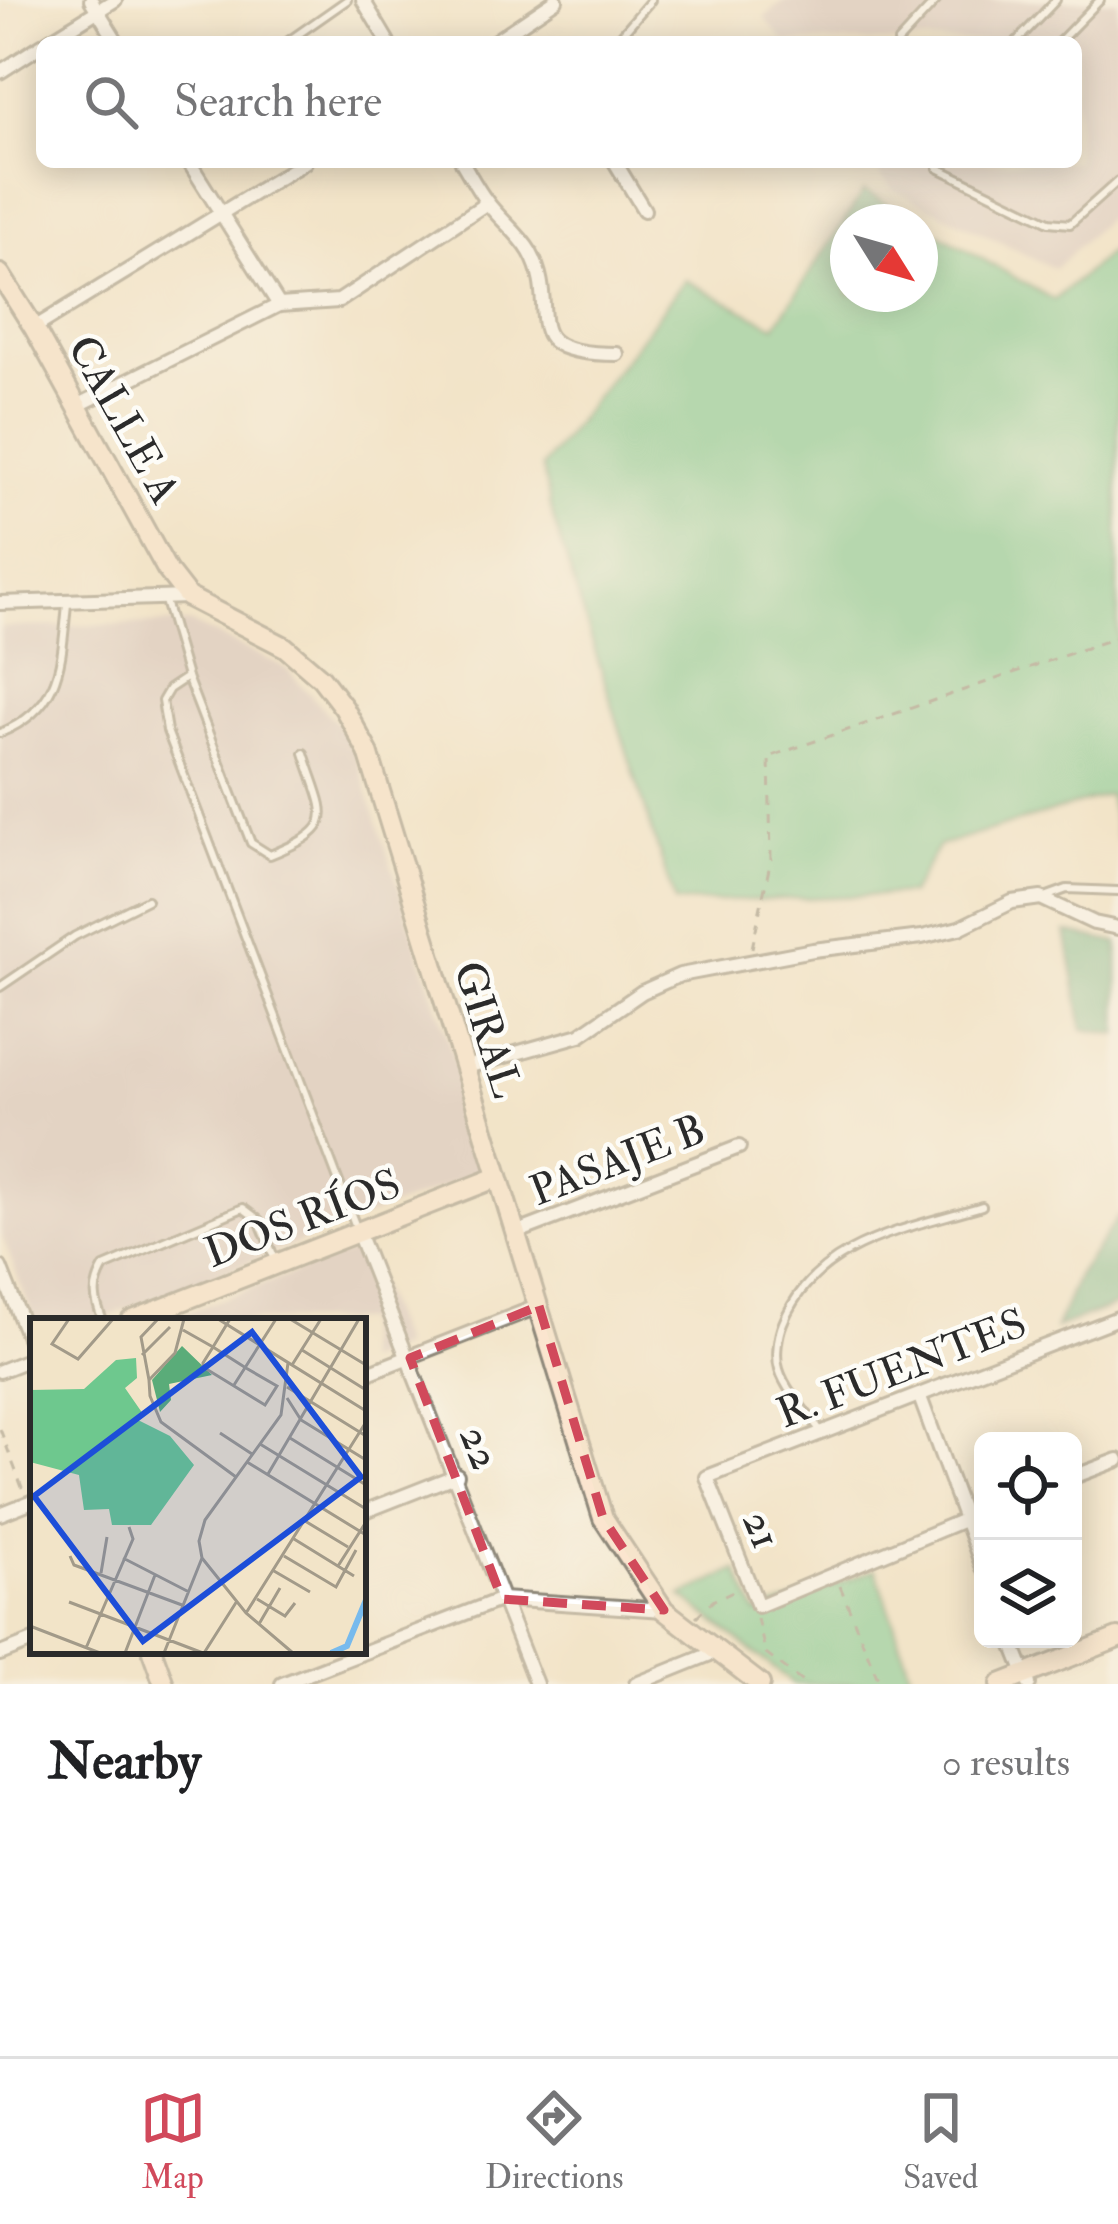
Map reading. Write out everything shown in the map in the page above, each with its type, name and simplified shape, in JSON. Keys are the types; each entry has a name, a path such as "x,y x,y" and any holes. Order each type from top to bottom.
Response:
{"street":[{"path":"55,36 94,5 115,0"},
{"path":"364,0 385,36"},
{"path":"503,36 556,0"},
{"path":"94,5 113,36"},
{"path":"0,72 36,50"},
{"path":"194,168 279,305"},
{"path":"34,328 295,168"},
{"path":"465,168 487,203 530,251 543,328 554,341 585,354 617,354"},
{"path":"620,168 644,210"},
{"path":"75,407 279,305 339,301 487,203"},
{"name":"CALLE A","path":"0,274 167,570 188,597"},
{"name":"GIRAL","path":"0,603 188,597 285,647 321,678 344,708 368,752 603,1518 664,1610 760,1684"},
{"path":"463,1068 580,1035 642,992 680,975 750,960 922,937 959,928 1012,902 1041,898 1118,928"},
{"name":"PASAJE B","path":"518,1232 739,1148"},
{"name":"DOS RÍOS","path":"139,1318 498,1177"},
{"name":"22","path":"359,1235 536,1684"},
{"path":"0,1267 30,1346"},
{"path":"366,1374 539,1306"},
{"name":"R. FUENTES","path":"707,1477 1118,1318"},
{"path":"0,1371 30,1356"},
{"path":"920,1397 974,1545"},
{"path":"1082,1474 1118,1460"},
{"path":"366,1511 457,1475"},
{"name":"21","path":"707,1477 758,1606"},
{"path":"0,1514 30,1502"},
{"path":"758,1606 974,1516"},
{"path":"366,1652 502,1599 664,1610"},
{"path":"1001,1684 1027,1680 1118,1638"},
{"path":"0,1654 30,1642"},
{"path":"1015,1648 1027,1680"},
{"path":"637,1684 718,1651"},
{"path":"153,1654 164,1684"},
{"path":"282,1684 360,1654"}],"lane":[{"path":"296,36 347,0"},
{"path":"620,36 652,0"},
{"path":"904,36 938,0"},
{"path":"1022,36 1056,0"},
{"path":"1065,36 1100,0"},
{"path":"946,168 1049,222 1070,224 1118,181"},
{"path":"164,598 187,677 250,843 259,851 270,855 309,839 322,822 304,753"},
{"path":"0,733 46,700 60,674 67,600"},
{"path":"187,677 162,701 167,731 359,1235"},
{"path":"1041,898 1067,889 1118,892"},
{"path":"0,987 88,928 147,900"},
{"path":"822,1434 778,1368 779,1333 793,1297 831,1261 871,1241 982,1206"},
{"path":"102,1318 94,1298 96,1280 104,1267 243,1208 260,1220 277,1266"}],"path":[{"path":"750,960 771,859 769,757 1118,637"},
{"path":"0,1429 30,1502"},
{"path":"835,1573 880,1684"},
{"path":"686,1626 713,1600 750,1584"},
{"path":"758,1606 757,1628 766,1654 805,1684"}],"highlighted area":[{"path":"539,1306 603,1518 664,1610 502,1599 410,1358"}],"shaded area":[{"path":"784,0 1118,0 1118,207 1055,269 938,212 938,204 923,204 894,190 874,168 1082,168 1082,36 780,36 764,18"},
{"path":"190,623 286,668 350,738 490,1169 105,1318 34,1318 0,1232 0,627"},
{"path":"364,1247 402,1347 366,1361 366,1318 171,1318"}],"green space":[{"path":"864,191 887,204 855,204"},
{"path":"938,233 1054,300 1118,245 1118,840 1108,795 939,846 910,894 675,903 554,521 542,467 685,280 775,326 830,243 830,312 938,312"},
{"path":"1066,932 1118,943 1118,1035 1083,1029"},
{"path":"1118,1217 1118,1305 1056,1328 1077,1276"},
{"path":"876,1569 914,1684 794,1684 682,1596 737,1570 757,1614"}]}
